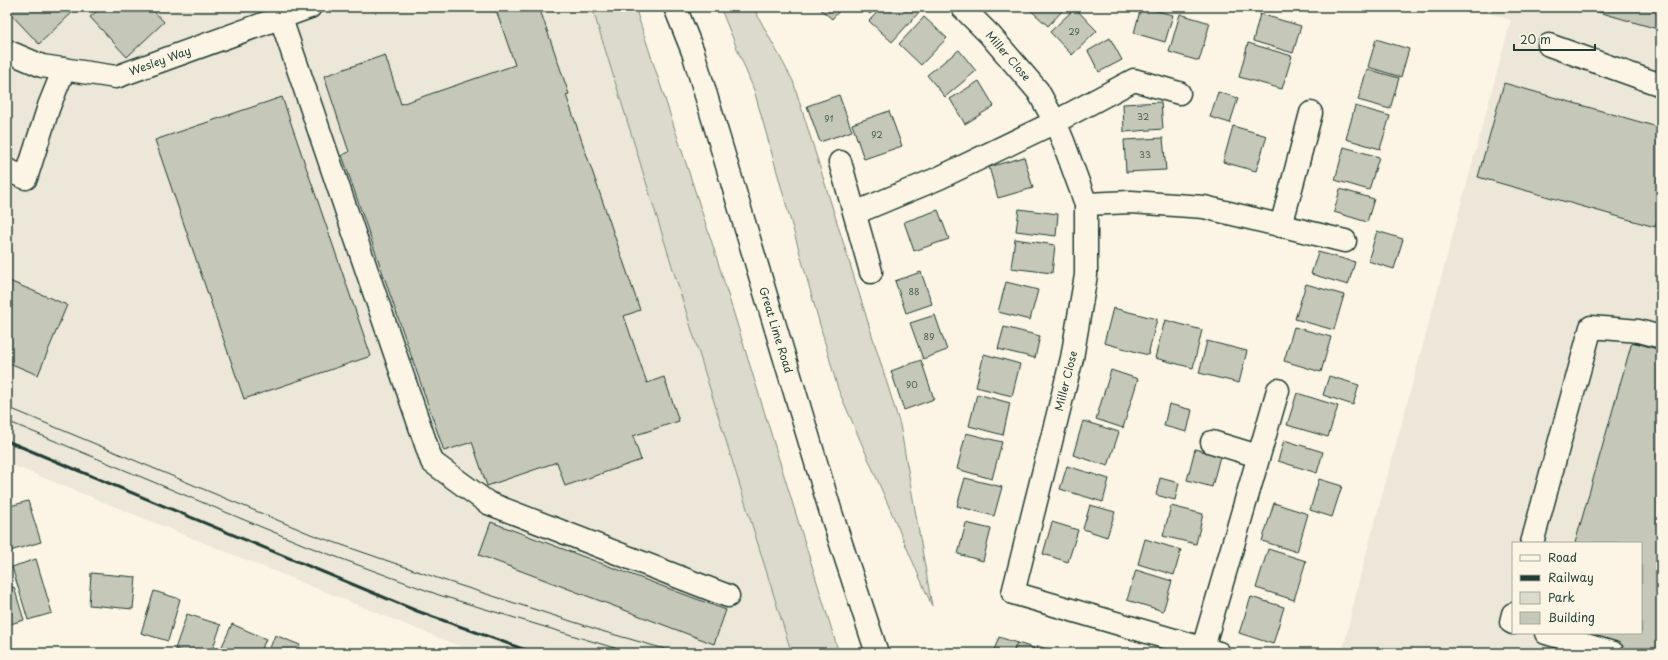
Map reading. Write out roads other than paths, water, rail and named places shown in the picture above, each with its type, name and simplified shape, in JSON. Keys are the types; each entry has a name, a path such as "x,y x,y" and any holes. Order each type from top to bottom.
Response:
{"street":[{"name":"Wesley Way","path":"7,51 42,66 116,77 279,12 310,7"},
{"name":"Great Lime Road","path":"675,7 693,52 832,516 874,645"},
{"name":"Miller Close","path":"962,7 990,35 1038,91 1055,122 1076,174 1086,204 1086,275 1074,351 1013,593 1211,651 1258,456 1278,390"},
{"path":"279,12 432,462 488,503 728,596"},
{"path":"1549,45 1661,85"},
{"path":"7,170 26,178 49,106 64,69"},
{"path":"855,213 939,178 1055,122 1134,80 1179,92"},
{"path":"1281,226 1311,113"},
{"path":"840,162 871,272"},
{"path":"1086,204 1131,202 1204,207 1345,241"},
{"path":"1532,542 1591,327 1640,331 1661,337"},
{"path":"1212,442 1258,456"},
{"path":"1549,634 1612,653"}],"tram line":[{"path":"7,407 313,535 446,581 605,632 679,653"},
{"path":"7,421 307,546 439,595 631,653"}],"railway":[{"path":"7,441 417,611 534,653"}]}
